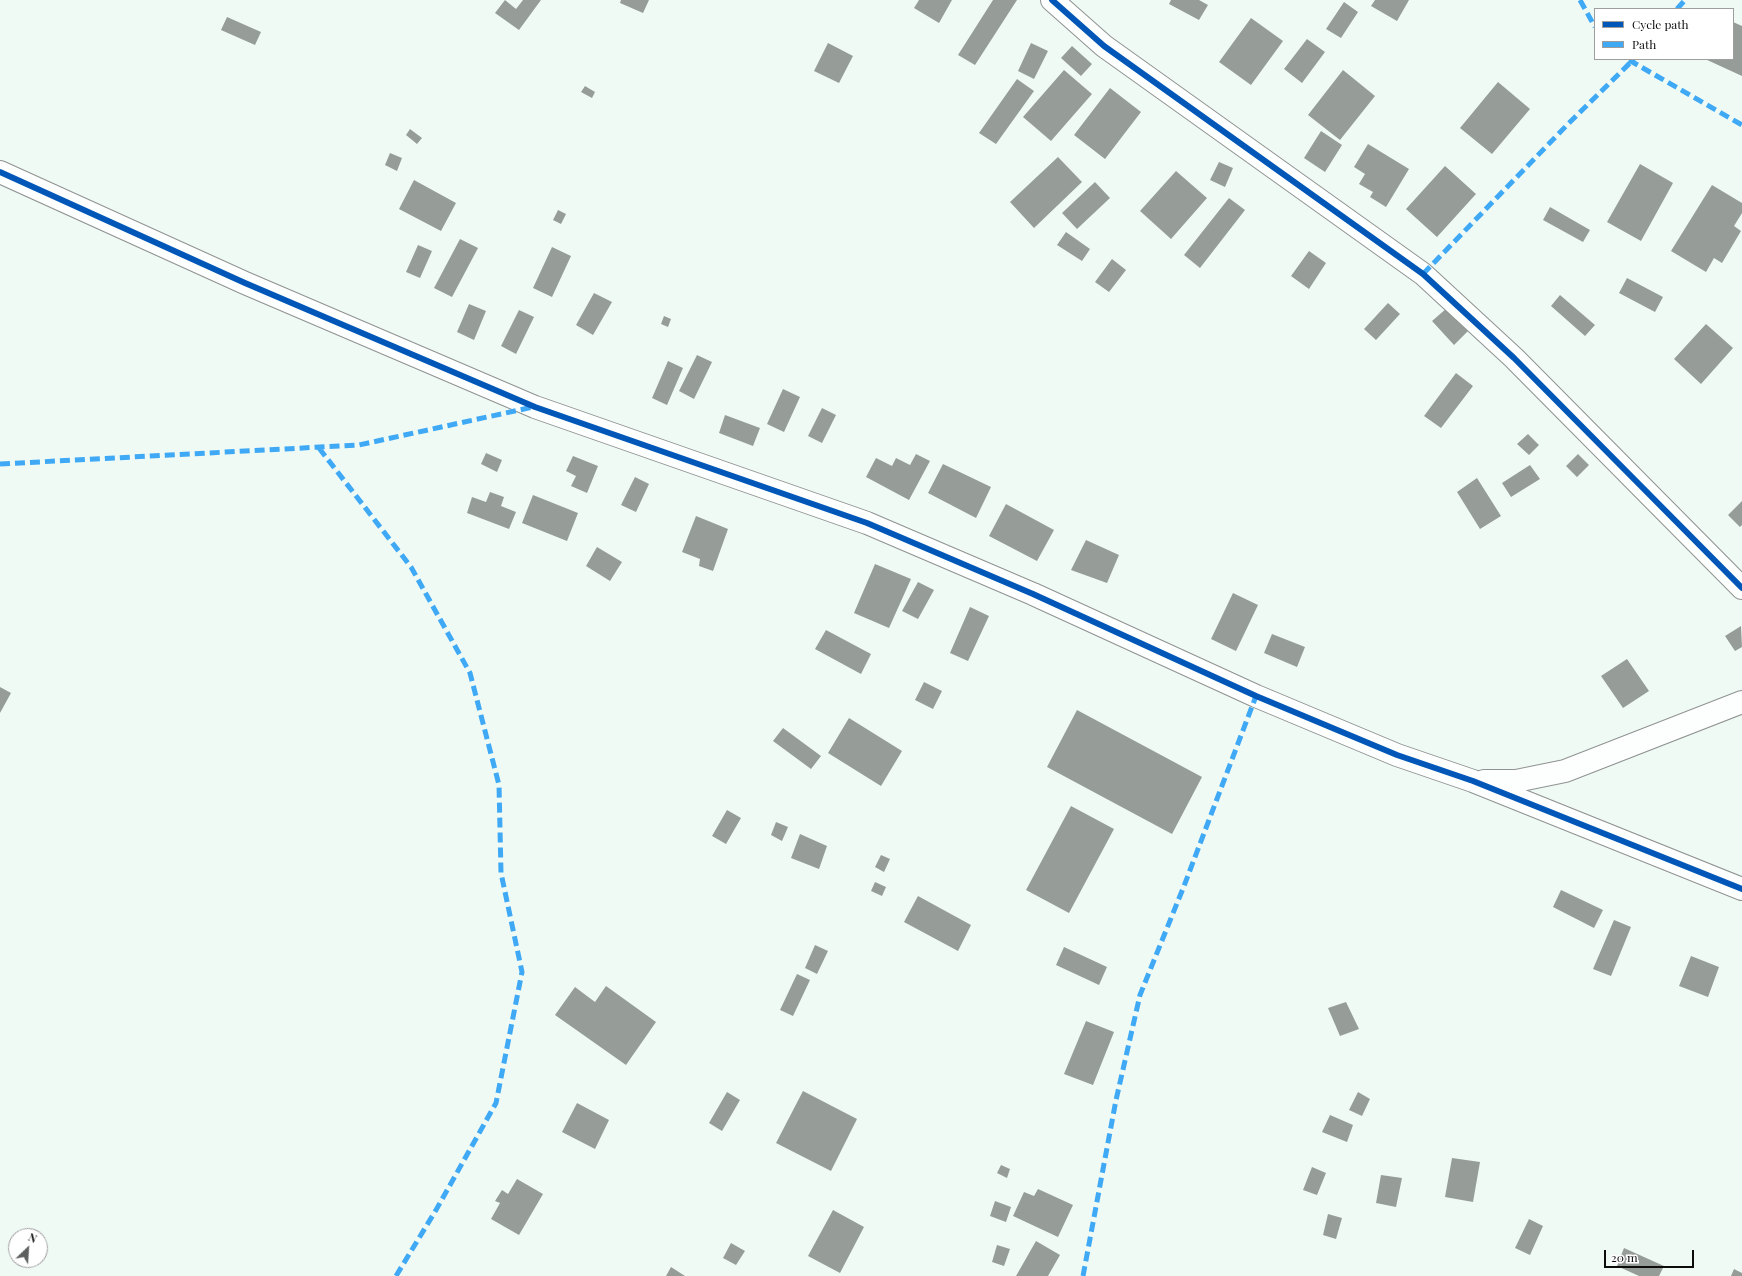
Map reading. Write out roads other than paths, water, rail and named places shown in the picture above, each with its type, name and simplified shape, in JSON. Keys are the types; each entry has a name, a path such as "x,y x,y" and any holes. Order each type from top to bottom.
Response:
{"street":[{"path":"1052,0 1104,46 1423,274 1514,358 1742,588"},
{"path":"0,172 245,283 535,407 867,523 1033,594 1270,702 1397,755 1473,781 1742,889"},
{"path":"1473,781 1516,781 1565,771 1742,702"}]}
